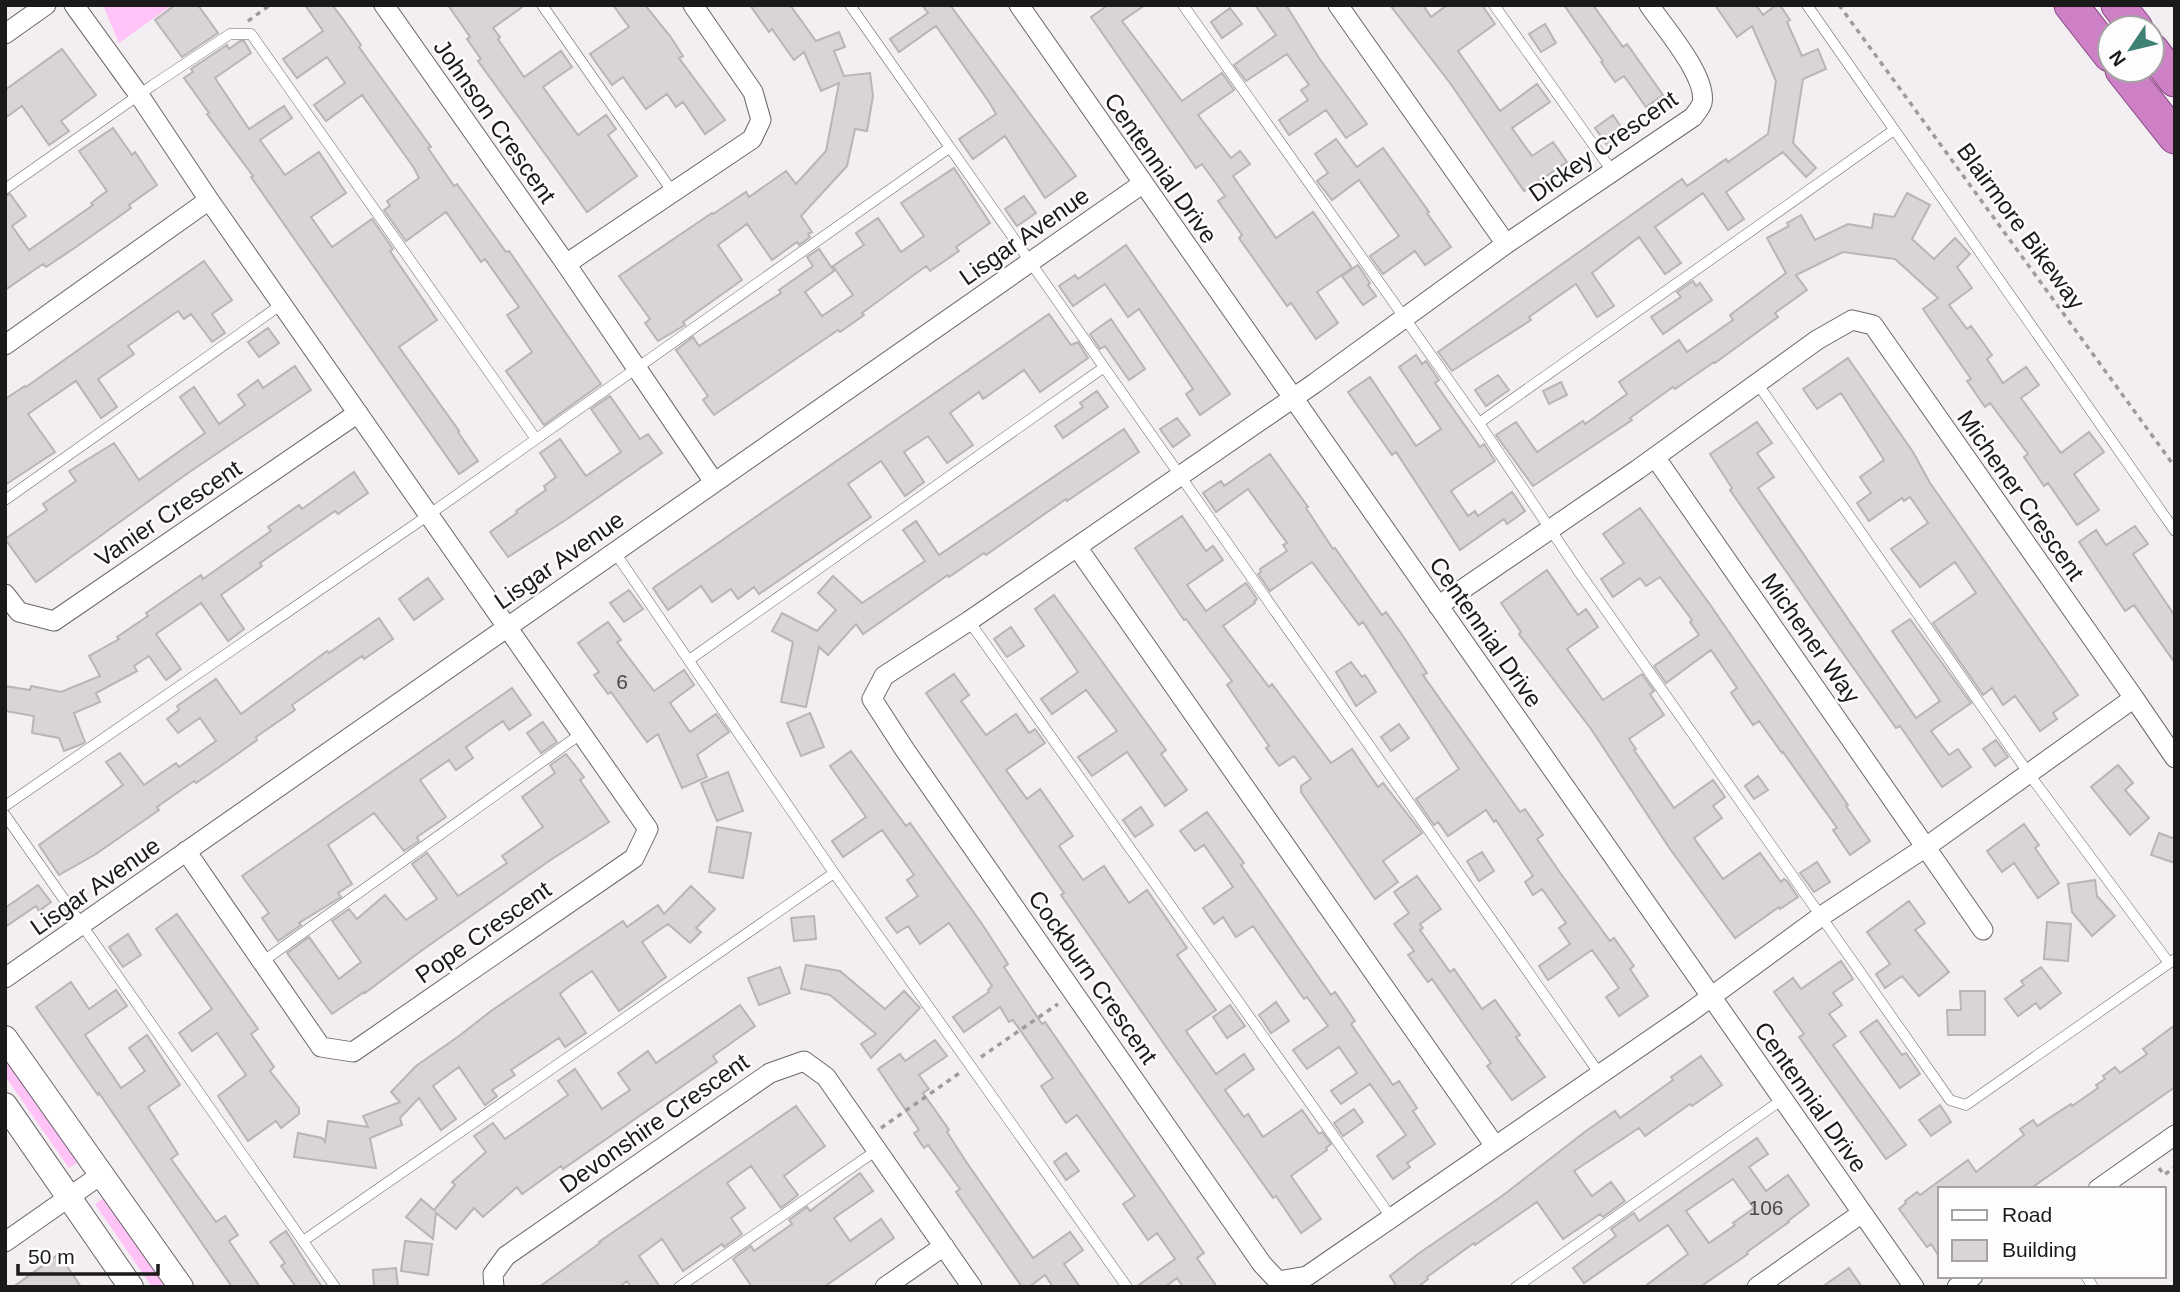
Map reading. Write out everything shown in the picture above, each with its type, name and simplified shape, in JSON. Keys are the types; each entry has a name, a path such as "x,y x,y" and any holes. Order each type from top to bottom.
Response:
{"highway":[{"path":"2071,5 2096,37"},
{"path":"2133,84 2175,137"}],"street":[{"path":"5,34 46,5"},
{"path":"74,5 506,627"},
{"name":"Johnson Crescent","path":"384,5 566,264 714,482"},
{"path":"566,264 752,139 761,120 753,92 692,5"},
{"name":"Centennial Drive","path":"1018,5 1914,1287"},
{"path":"1338,5 1506,244"},
{"name":"Dickey Crescent","path":"1292,398 1506,244 1693,117 1702,104 1702,91 1695,73 1649,5"},
{"name":"Lisgar Avenue","path":"5,978 1142,184"},
{"path":"5,345 209,200"},
{"name":"Michener Crescent","path":"1438,606 1655,457 1817,340 1852,320 1873,325 2175,758"},
{"name":"Cockburn Crescent","path":"1292,398 969,621 884,676 873,699 905,750 1262,1264 1278,1281 1307,1276 1711,997"},
{"name":"Vanier Crescent","path":"5,594 19,612 54,621 358,413"},
{"name":"Michener Way","path":"1655,457 1983,930"},
{"path":"1077,547 1495,1146"},
{"name":"Pope Crescent","path":"186,851 321,1047 353,1052 634,858 648,829 506,627"},
{"path":"1711,997 1820,917 1926,847 2134,698"},
{"path":"5,1038 181,1287"},
{"name":"Devonshire Crescent","path":"494,1287 493,1275 506,1256 770,1073 804,1061 826,1077 972,1287"},
{"path":"5,1105 131,1287"},
{"path":"2102,1187 2169,1153"},
{"path":"5,1242 102,1174"},
{"path":"1757,1287 1862,1213"},
{"path":"885,1287 944,1246"}],"lane":[{"path":"542,5 672,191"},
{"path":"850,5 1598,1073"},
{"path":"1183,5 1479,423 1820,917 1950,1100 1966,1105 2172,961 2029,774 1757,383"},
{"path":"1494,5 1612,171"},
{"path":"1807,5 2175,531"},
{"path":"5,189 230,34 251,34 536,439"},
{"path":"1479,423 1894,130"},
{"path":"5,806 428,515 949,148"},
{"path":"5,500 282,304"},
{"path":"689,660 1103,368"},
{"path":"614,551 834,873 1126,1287"},
{"path":"969,621 1391,1217"},
{"path":"262,962 582,732"},
{"path":"5,816 335,1287"},
{"path":"303,1241 834,873"},
{"path":"1516,1287 1783,1099"},
{"path":"680,1287 877,1150"}],"path":[{"name":"Blairmore Bikeway","path":"1839,5 2175,467"},
{"path":"2169,1153 2175,1167"}],"shaded area":[{"path":"103,5 172,5 119,43"},
{"path":"5,1056 78,1162 69,1168 5,1076"},
{"path":"104,1198 166,1287 152,1287 95,1204"}],"building":[{"path":"175,5 198,5 218,33 182,57 155,20"},
{"path":"305,5 332,5 343,19 361,45 359,47 431,147 428,148 454,186 457,184 506,252 509,251 601,384 544,425 506,371 532,352 507,315 519,307 485,259 481,262 446,212 406,241 384,210 390,206 387,201 419,178 414,168 362,95 326,121 314,105 345,83 327,57 297,78 283,59 323,31"},
{"path":"448,5 525,5 493,28 500,37 498,39 524,77 561,51 572,67 543,87 578,135 606,115 616,129 608,135 637,176 587,212 478,61 481,59 467,39 470,37"},
{"path":"613,5 645,5 670,36 683,56 679,58 725,120 705,134 683,102 676,107 667,94 646,109 623,77 612,85 590,54 629,27"},
{"path":"750,5 790,5 816,41 839,32 845,47 834,51 844,76 870,73 873,96 867,131 855,129 847,166 801,216 812,232 808,234 810,237 799,245 797,242 772,260 747,224 718,245 742,280 683,322 685,325 658,341 645,323 650,319 619,276 712,213 746,192 749,197 786,171 796,184 826,151 839,83 821,91 804,52 794,60 772,29 769,32"},
{"path":"922,5 950,5 1076,176 1045,198 1005,136 973,159 959,139 996,114 989,102 936,26 899,52 890,39 928,13"},
{"path":"1108,5 1145,5 1122,21 1182,101 1222,73 1234,90 1198,115 1231,158 1240,151 1250,164 1233,176 1276,238 1313,212 1352,268 1317,292 1338,323 1316,339 1291,303 1287,306 1239,238 1242,235 1218,201 1225,196 1202,164 1196,168 1091,17"},
{"path":"1255,5 1286,5 1319,58 1367,124 1346,138 1326,110 1289,135 1279,120 1308,100 1301,90 1309,85 1287,54 1246,81 1234,65 1276,35"},
{"path":"1390,5 1423,5 1431,17 1447,5 1482,5 1495,24 1458,51 1500,111 1537,84 1550,102 1512,128 1532,156 1553,142 1567,162 1524,191 1450,83"},
{"path":"1564,5 1593,5 1623,47 1627,44 1663,95 1646,107 1624,76 1615,82"},
{"path":"1715,5 1756,5 1763,15 1780,5 1790,20 1787,22 1802,56 1818,49 1826,69 1803,79 1793,143 1816,168 1806,177 1783,152 1726,192 1744,219 1728,230 1703,193 1655,227 1681,263 1665,274 1639,237 1592,273 1614,306 1597,317 1576,284 1529,317 1531,320 1452,371 1438,352 1682,179 1687,186 1768,134 1776,81 1752,26 1737,37"},
{"path":"1230,8 1242,24 1222,38 1211,22"},
{"path":"1545,24 1556,43 1541,52 1529,34"},
{"path":"244,41 251,53 215,78 249,129 284,106 292,118 260,140 285,175 319,152 346,193 311,217 332,247 372,219 393,249 390,251 437,320 399,347 478,461 459,474 184,78 193,72 191,69 227,45 229,49"},
{"path":"62,49 96,95 61,121 69,131 49,145 22,106 5,118 5,90"},
{"path":"1613,115 1625,133 1607,145 1595,128"},
{"path":"113,128 132,155 135,152 157,185 129,205 131,208 76,247 46,267 43,264 5,290 5,196 10,194 26,216 12,226 29,250 93,205 91,203 107,191 79,151"},
{"path":"1336,139 1357,167 1383,148 1451,247 1425,265 1415,251 1383,274 1370,256 1399,236 1359,180 1332,200 1317,181 1328,173 1315,154"},
{"path":"954,168 990,223 956,247 959,251 930,271 926,266 840,332 838,330 714,415 703,400 708,396 676,350 693,337 699,346 781,293 779,290 813,266 807,257 819,249 834,271 805,292 822,316 853,295 833,266 864,245 856,233 878,218 901,252 924,236 901,203"},
{"path":"1907,193 1930,205 1912,239 1934,259 1955,238 1970,254 1957,267 1972,288 1949,305 1967,329 1971,326 1992,355 1987,359 2003,383 2026,367 2039,385 2021,398 2061,453 2089,432 2104,452 2074,474 2099,510 2077,525 2048,483 2044,486 2024,457 2028,454 1990,403 1985,407 1967,381 1971,379 1923,309 1938,298 1895,259 1843,252 1796,275 1807,290 1775,313 1778,317 1533,486 1496,435 1516,422 1537,452 1583,421 1585,424 1627,394 1619,382 1679,340 1687,352 1733,320 1730,315 1786,273 1767,238 1789,226 1787,223 1801,215 1815,240 1848,224 1872,228 1874,214 1894,217"},
{"path":"1024,196 1036,213 1017,226 1005,209"},
{"path":"1126,245 1230,394 1200,415 1186,394 1193,389 1139,309 1128,317 1105,284 1073,306 1059,286 1075,275 1078,279"},
{"path":"204,261 232,300 212,314 225,333 212,342 191,314 184,319 178,311 128,346 134,354 98,379 117,407 101,418 76,381 28,414 55,452 5,485 5,399 26,387"},
{"path":"1358,265 1376,296 1363,305 1342,276"},
{"path":"1693,281 1696,286 1700,283 1712,300 1663,334 1651,317 1681,297 1677,292"},
{"path":"1049,314 1071,345 1078,342 1088,358 1040,392 1024,370 983,399 979,392 950,413 973,445 947,463 928,436 904,452 924,482 905,496 881,461 848,484 871,517 759,594 754,587 738,599 731,589 712,602 701,586 668,610 653,588"},
{"path":"1111,319 1145,369 1129,380 1105,346 1100,349 1090,334"},
{"path":"268,328 279,343 259,357 248,342"},
{"path":"1416,355 1422,364 1426,361 1439,380 1435,383 1480,447 1484,444 1495,461 1451,491 1468,516 1475,511 1478,516 1512,492 1525,511 1507,524 1504,519 1460,550 1396,452 1392,455 1348,392 1370,377 1416,446 1441,429 1399,367"},
{"path":"1848,358 1913,452 1930,483 2078,695 2053,713 2057,719 2040,731 2015,696 2003,705 1992,688 1983,695 1933,623 1976,593 1955,562 1920,587 1891,549 1928,523 1910,497 1904,501 1902,498 1869,521 1857,503 1871,493 1860,477 1884,460 1841,393 1817,409 1803,389"},
{"path":"295,366 311,390 188,473 36,582 5,539 47,510 43,504 76,481 69,471 114,443 139,480 205,433 180,397 194,387 219,424 245,405 238,395 258,380 263,388"},
{"path":"1498,375 1509,390 1486,406 1475,390"},
{"path":"1561,382 1567,395 1549,404 1543,391"},
{"path":"1097,391 1108,407 1063,438 1055,426 1083,407 1080,403"},
{"path":"610,396 640,439 648,434 662,453 508,557 490,532 546,490 544,486 556,477 540,453 560,439 586,476 621,452 591,409"},
{"path":"1177,418 1190,435 1173,447 1160,429"},
{"path":"1757,422 1772,443 1757,453 1774,477 1758,488 1916,718 1940,701 1892,631 1910,619 1971,703 1931,731 1949,755 1958,749 1971,767 1942,787 1900,726 1896,728 1828,632 1730,490 1732,488 1710,454"},
{"path":"1124,429 1139,452 986,555 984,553 949,577 948,575 863,634 856,624 828,655 819,647 806,707 781,702 793,642 772,631 782,613 817,631 836,610 818,593 833,576 862,603 925,561 903,530 916,521 939,555"},
{"path":"1270,454 1308,507 1306,508 1333,549 1335,548 1382,615 1386,612 1405,639 1427,673 1423,675 1520,812 1525,809 1543,835 1537,839 1561,874 1610,941 1614,938 1634,966 1630,969 1648,996 1619,1016 1606,997 1619,988 1592,950 1548,980 1539,966 1570,944 1559,928 1566,923 1542,889 1533,895 1525,882 1533,876 1496,820 1494,822 1486,810 1448,836 1438,822 1434,825 1416,799 1459,769 1363,622 1359,625 1312,562 1270,591 1258,574 1260,569 1287,551 1283,545 1287,543 1248,489 1216,512 1203,493 1221,481 1224,486"},
{"path":"354,472 368,493 338,514 335,511 260,563 262,566 221,595 244,629 228,641 201,603 156,634 181,669 166,680 149,656 134,666 137,671 96,693 100,702 74,713 85,742 64,751 59,738 32,733 34,716 5,711 5,686 30,690 31,686 61,692 100,676 89,656 119,639 117,637 148,616 146,613 201,575 203,579 271,531 268,527 299,505 302,509"},
{"path":"1640,508 1711,606 1870,841 1850,855 1833,830 1837,828 1783,752 1759,721 1753,725 1731,693 1737,688 1711,650 1666,683 1654,666 1699,635 1690,622 1692,620 1660,577 1646,586 1640,578 1613,597 1601,579 1624,563 1603,534"},
{"path":"1182,516 1206,551 1213,546 1223,560 1187,585 1206,611 1246,583 1257,599 1255,603 1223,626 1269,687 1272,684 1331,763 1352,749 1378,787 1383,783 1422,833 1383,861 1398,882 1375,899 1301,792 1301,786 1311,779 1294,756 1279,766 1266,748 1269,746 1227,685 1232,681 1186,619 1184,620 1135,548"},
{"path":"2135,526 2148,544 2133,554 2175,616 2175,663 2134,605 2125,611 2079,542 2096,530 2106,545"},
{"path":"1547,570 1578,615 1586,609 1598,627 1567,649 1603,700 1642,674 1654,691 1650,694 1664,715 1629,739 1674,808 1713,780 1725,797 1713,806 1722,818 1694,838 1723,879 1760,853 1781,882 1784,879 1787,881 1798,897 1735,938 1670,849 1591,729 1519,634 1521,632 1501,603"},
{"path":"428,578 443,599 414,620 399,599"},
{"path":"629,590 643,609 624,622 610,603"},
{"path":"1054,595 1166,750 1161,754 1187,790 1165,806 1127,752 1092,776 1078,757 1117,731 1086,690 1052,714 1041,699 1078,672 1035,609"},
{"path":"379,618 393,639 364,659 362,656 292,705 295,710 256,737 257,740 157,807 159,810 96,854 59,875 39,845 123,785 106,762 120,753 144,785 176,763 179,767 216,741 200,718 178,733 167,719 179,710 177,706 216,679 241,714 327,651 329,653"},
{"path":"608,622 621,640 617,642 654,691 684,670 694,685 670,703 690,732 716,714 729,732 697,755 707,777 682,788 658,734 647,742 611,692 608,694 594,675 599,672 578,643"},
{"path":"1011,627 1024,646 1007,657 994,639"},
{"path":"1351,662 1362,677 1365,675 1376,692 1356,706 1336,672"},
{"path":"954,674 969,695 961,701 986,735 1016,714 1029,733 1035,729 1045,743 1006,770 1027,799 1040,789 1073,836 1059,846 1083,880 1104,866 1129,903 1147,890 1187,948 1177,955 1216,1010 1186,1031 1216,1074 1244,1054 1254,1069 1225,1090 1244,1117 1248,1114 1263,1137 1302,1110 1319,1134 1322,1132 1331,1144 1327,1150 1291,1176 1321,1219 1301,1233 1171,1054 926,693"},
{"path":"512,688 531,715 509,730 503,721 466,747 473,758 456,770 449,760 420,780 446,817 417,837 419,841 404,851 374,813 328,845 352,884 338,893 341,897 299,923 301,925 278,941 262,918 269,913 242,876"},
{"path":"810,713 824,747 801,756 787,723"},
{"path":"543,722 557,742 541,753 527,733"},
{"path":"1399,724 1409,738 1391,751 1381,737"},
{"path":"1996,740 2008,757 1995,766 1983,749"},
{"path":"851,751 906,826 910,823 982,924 1008,964 1004,967 1042,1024 1045,1022 1204,1253 1197,1258 1217,1287 1183,1287 1177,1278 1165,1287 1136,1287 1175,1259 1157,1233 1148,1240 1123,1204 1135,1196 1077,1115 1066,1123 1041,1086 1053,1078 1013,1020 1009,1022 1000,1007 964,1032 953,1017 989,992 992,986 967,949 949,923 920,944 908,926 897,933 886,918 918,896 907,880 914,875 882,830 843,857 832,841 866,817 830,766"},
{"path":"566,754 584,777 580,780 609,822 549,861 332,1014 287,953 309,937 339,979 361,962 332,921 349,909 357,919 385,895 406,920 437,899 412,864 427,853 458,896 507,863 502,856 543,827 522,797 555,773 550,765"},
{"path":"2118,765 2133,783 2125,790 2149,818 2130,835 2091,787"},
{"path":"728,772 743,811 717,821 701,783"},
{"path":"1758,776 1768,790 1754,799 1745,786"},
{"path":"1141,807 1153,825 1135,837 1123,820"},
{"path":"1207,812 1331,995 1335,992 1355,1021 1351,1024 1393,1085 1399,1081 1417,1108 1413,1111 1435,1144 1407,1163 1410,1167 1393,1179 1377,1156 1406,1135 1370,1084 1341,1104 1331,1091 1357,1073 1339,1047 1307,1069 1293,1050 1328,1026 1307,997 1304,999 1253,926 1236,937 1223,917 1214,924 1203,908 1233,887 1204,845 1195,851 1180,831"},
{"path":"2024,824 2039,845 2035,848 2059,883 2038,898 2014,863 2002,872 1987,851"},
{"path":"717,827 751,833 743,878 709,872"},
{"path":"2159,833 2175,839 2175,863 2151,855"},
{"path":"1482,852 1494,871 1479,881 1467,861"},
{"path":"1817,862 1830,882 1814,892 1800,873"},
{"path":"1417,876 1441,909 1420,924 1423,928 1420,930 1450,972 1454,969 1482,1009 1495,1000 1520,1035 1516,1037 1545,1077 1512,1100 1487,1066 1491,1063 1432,979 1428,982 1408,955 1414,951 1394,924 1409,913 1394,892"},
{"path":"2095,880 2097,896 2115,916 2092,936 2072,912 2068,884"},
{"path":"38,885 51,902 39,911 36,906 5,927 5,908"},
{"path":"691,886 715,909 696,928 701,932 690,943 668,924 642,942 666,977 619,1011 592,971 567,988 560,994 586,1033 565,1047 559,1038 511,1070 515,1075 492,1090 497,1096 485,1105 459,1067 433,1086 456,1119 441,1130 419,1098 400,1118 402,1125 370,1138 376,1168 294,1157 298,1133 322,1138 325,1142 328,1121 368,1127 363,1116 400,1102 391,1092 416,1066 623,921 627,927 658,905 664,914"},
{"path":"1909,901 1925,923 1915,930 1949,972 1919,996 1902,976 1885,988 1876,974 1890,964 1867,932"},
{"path":"177,914 258,1029 251,1034 274,1067 270,1071 299,1108 299,1114 281,1128 276,1121 248,1141 218,1096 246,1075 217,1033 192,1051 179,1033 212,1009 156,929"},
{"path":"814,916 816,939 794,941 791,918"},
{"path":"2047,922 2071,924 2068,961 2044,959"},
{"path":"128,934 141,955 123,967 109,947"},
{"path":"1841,961 1853,979 1833,993 1842,1005 1829,1014 1846,1036 1833,1045 1906,1145 1886,1159 1799,1037 1804,1034 1774,992 1793,978 1801,989"},
{"path":"806,965 840,971 885,1009 904,991 920,1008 871,1058 861,1044 876,1034 830,995 801,989"},
{"path":"780,967 790,993 759,1005 748,978"},
{"path":"2041,967 2061,993 2040,1009 2036,1003 2018,1016 2005,999 2024,985 2021,981"},
{"path":"71,982 89,1009 116,990 127,1006 85,1035 121,1088 145,1071 129,1048 147,1035 180,1085 148,1107 178,1154 171,1159 216,1222 225,1216 238,1235 229,1241 260,1287 232,1287 99,1093 98,1095 36,1007"},
{"path":"1960,991 1985,991 1985,1035 1948,1035 1947,1010 1961,1010"},
{"path":"1276,1002 1289,1021 1271,1033 1259,1015"},
{"path":"740,1005 755,1026 713,1056 717,1062 563,1169 561,1166 522,1194 517,1187 483,1217 474,1208 456,1229 436,1213 433,1239 406,1217 421,1199 434,1210 455,1185 452,1182 486,1152 474,1136 493,1123 505,1139 568,1095 558,1081 575,1069 602,1109 630,1090 618,1073 648,1051 656,1063"},
{"path":"1230,1005 1245,1026 1227,1038 1213,1017"},
{"path":"1877,1020 1902,1055 1906,1053 1920,1074 1900,1088 1860,1032"},
{"path":"2175,1025 2175,1087 2033,1187 1938,1187 1938,1255 1931,1244 1927,1247 1899,1209 1905,1201 1917,1192 1920,1195 1968,1160 1976,1172 2024,1135 2020,1129 2033,1120 2037,1126 2071,1104 2072,1106 2098,1088 2096,1085 2105,1079 2103,1076 2115,1067 2120,1073 2147,1054 2143,1049"},
{"path":"935,1040 947,1056 919,1075 929,1089 923,1093 949,1130 947,1132 967,1163 1033,1258 1070,1232 1083,1250 1064,1264 1080,1287 1053,1287 1045,1275 1029,1287 1022,1287 956,1192 960,1189 928,1145 924,1148 914,1133 919,1130 878,1069 900,1054 905,1061"},
{"path":"1701,1056 1722,1085 1645,1136 1639,1128 1574,1171 1592,1196 1611,1182 1625,1201 1603,1217 1600,1214 1563,1239 1537,1202 1475,1245 1474,1243 1427,1277 1418,1287 1397,1287 1390,1276 1418,1254 1502,1196 1586,1131 1615,1111 1620,1118"},
{"path":"1940,1105 1951,1122 1931,1136 1919,1120"},
{"path":"796,1106 825,1146 784,1176 798,1195 781,1208 751,1166 727,1183 745,1208 731,1218 742,1234 724,1247 722,1244 683,1271 662,1239 639,1256 660,1287 631,1287 627,1281 619,1287 539,1287 599,1242"},
{"path":"1354,1109 1363,1122 1343,1136 1334,1123"},
{"path":"1757,1138 1768,1154 1749,1167 1766,1191 1788,1175 1809,1205 1747,1252 1748,1254 1700,1287 1644,1287 1688,1254 1668,1225 1584,1283 1573,1268 1616,1236 1611,1229 1634,1213 1639,1221","holes":["1733,1179 1754,1208 1709,1243 1686,1211"]},
{"path":"1066,1153 1079,1171 1066,1180 1054,1162"},
{"path":"860,1173 873,1191 834,1218 850,1241 881,1219 894,1238 824,1287 752,1287 733,1259 751,1246 754,1251 792,1224 789,1220 807,1207 810,1211"},
{"path":"286,1231 322,1287 296,1287 281,1266 285,1263 270,1242"},
{"path":"405,1241 432,1244 428,1275 401,1271"},
{"path":"59,1254 81,1287 13,1287"},
{"path":"396,1268 398,1287 374,1287 373,1270"},
{"path":"1849,1268 1862,1287 1822,1287"}]}
